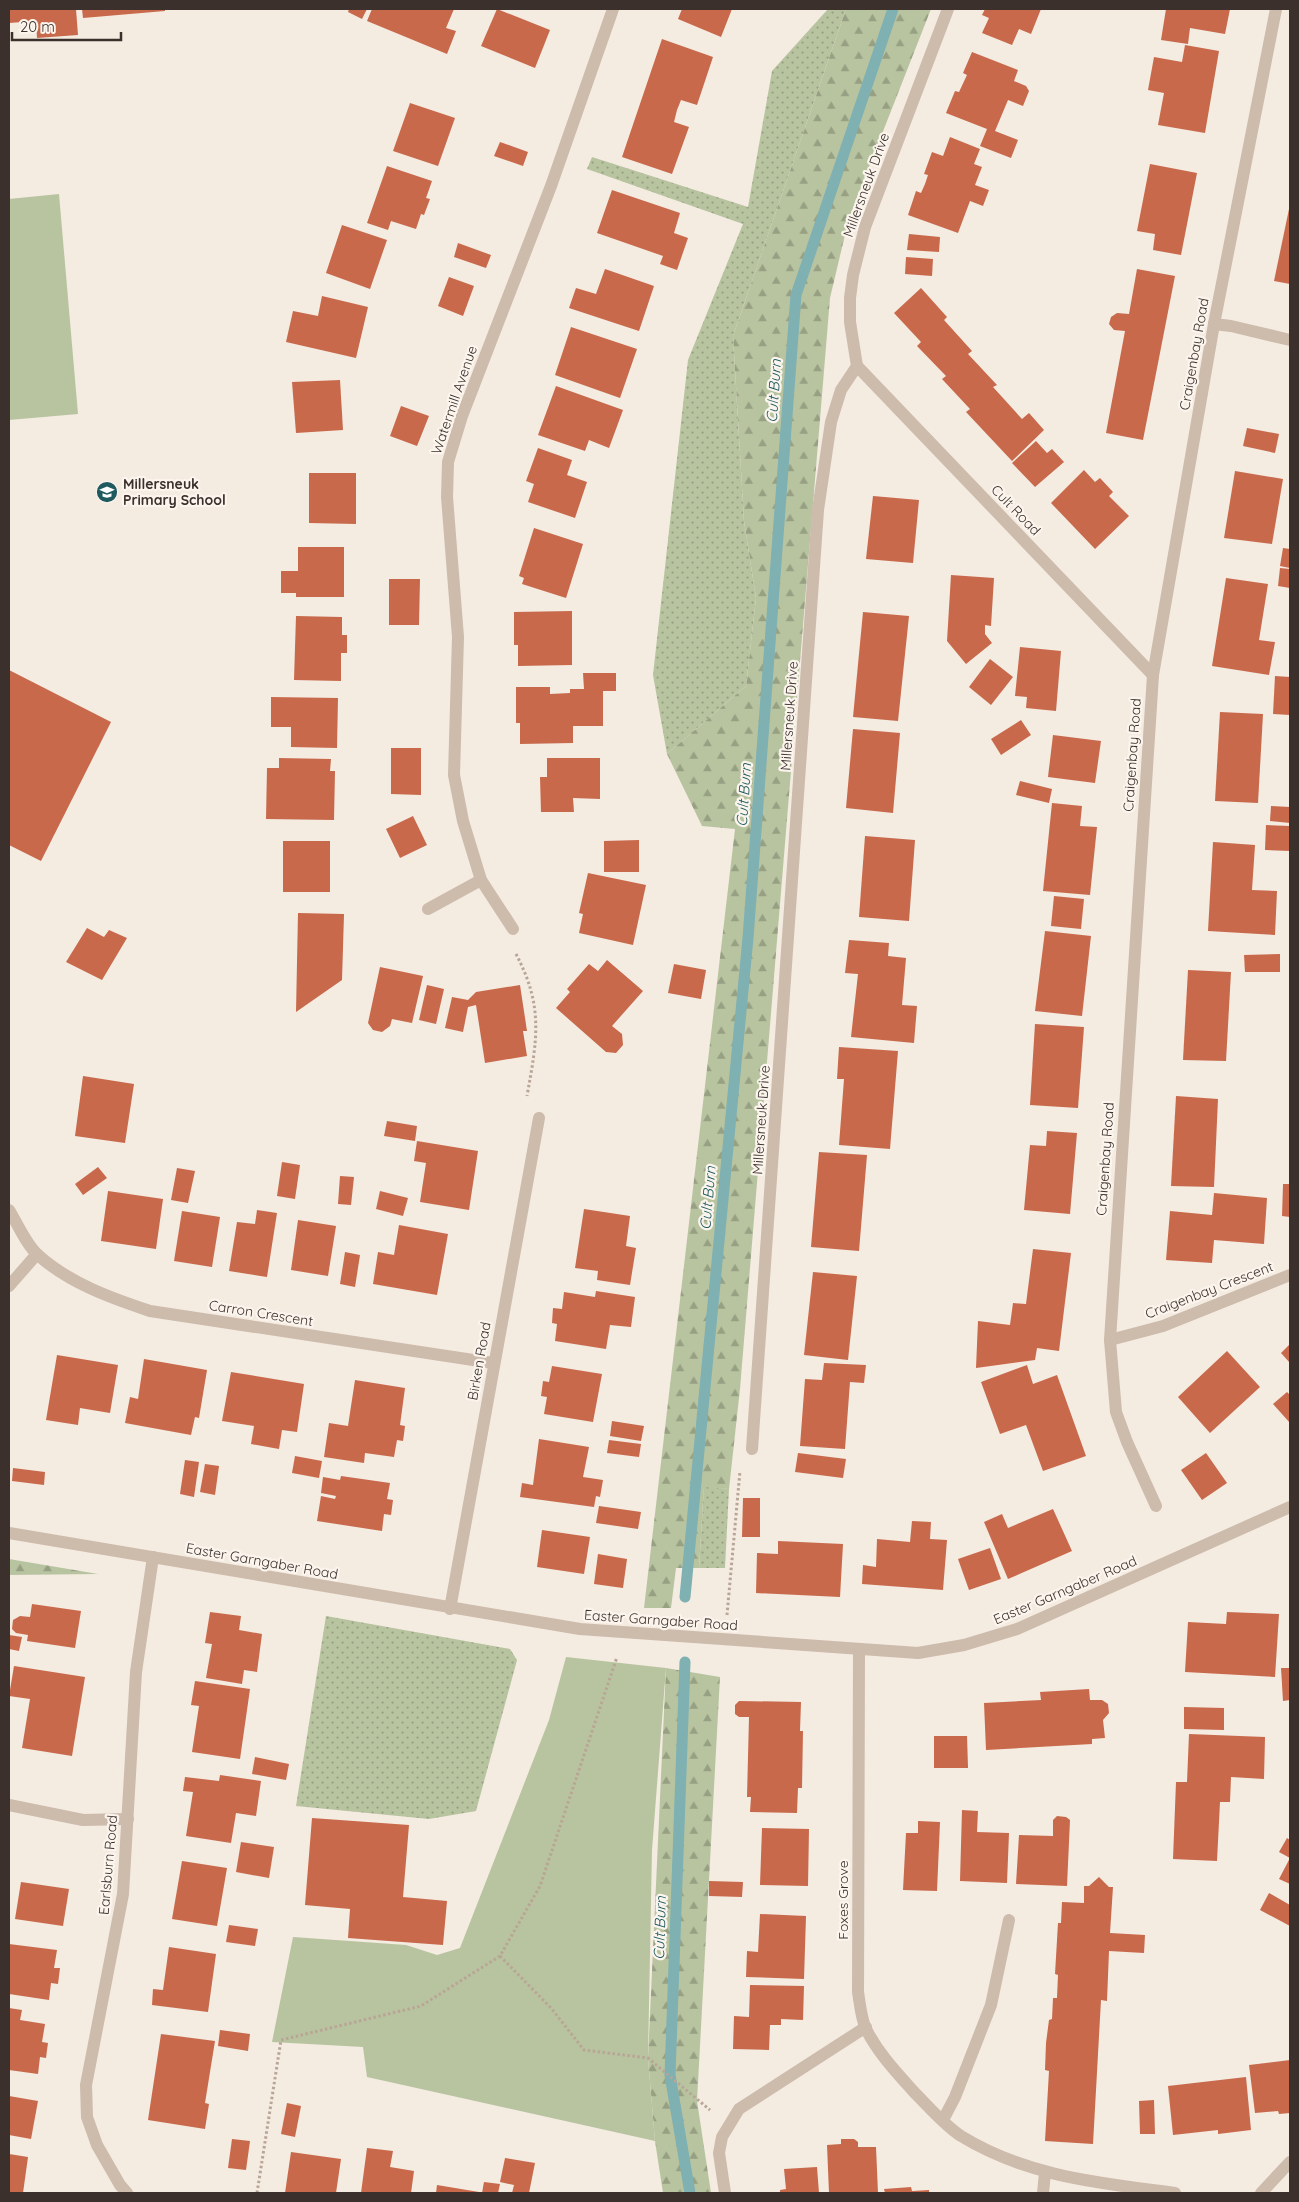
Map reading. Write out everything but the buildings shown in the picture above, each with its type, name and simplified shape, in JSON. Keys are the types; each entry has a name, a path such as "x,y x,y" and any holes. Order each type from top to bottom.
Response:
{"street":[{"name":"Watermill Avenue","path":"513,929 482,880 463,821 454,775 458,637 447,497 448,462 462,416 551,186 613,9"},
{"name":"Millersneuk Drive","path":"752,1449 818,510 831,422 841,390 857,366 850,322 850,298 853,275 865,227 948,9"},
{"name":"Craigenbay Road","path":"1156,1506 1127,1442 1116,1412 1110,1340 1153,675 1214,324 1276,9"},
{"path":"1214,324 1231,326 1290,340"},
{"name":"Cult Road","path":"857,366 1153,675"},
{"path":"428,909 482,880"},
{"name":"Birken Road","path":"450,1609 539,1118"},
{"name":"Carron Crescent","path":"9,1210 37,1254 66,1276 109,1297 150,1311 494,1363"},
{"path":"9,1286 37,1254"},
{"name":"Craigenbay Crescent","path":"1110,1340 1163,1326 1290,1275"},
{"name":"Easter Garngaber Road","path":"9,1533 450,1609 580,1629 918,1653 964,1645 1017,1629 1290,1508"},
{"name":"Earlsburn Road","path":"127,2193 120,2185 97,2145 87,2117 86,2085 123,1894 136,1672 153,1557"},
{"name":"Foxes Grove","path":"859,1650 858,1992 866,2028 884,2059 960,2135 987,2149 1046,2173 1078,2180 1175,2193"},
{"path":"9,1805 83,1820 128,1819"},
{"path":"943,2120 955,2098 992,2005 1009,1920"},
{"path":"725,2193 719,2153 722,2137 739,2109 866,2028"},
{"path":"1261,2193 1290,2162"},
{"path":"1042,2193 1046,2173"}],"path":[{"path":"513,929 506,935 528,976 537,1015 536,1041 523,1116 539,1118"},
{"path":"725,1640 742,1450 752,1449"},
{"path":"257,2193 281,2040 421,2006 500,1956 540,1886 625,1632"},
{"path":"500,1956 551,2008 584,2050 648,2058 687,2092"}],"green space":[{"path":"828,9 846,9 733,336 744,521 756,598 746,686 667,754 653,675 688,360 743,224 587,169 592,157 748,207 772,71"},
{"path":"846,9 931,9 849,218 830,298 740,1389 729,1489 704,1487 699,1568 676,1568 671,1608 644,1608 735,829 702,826 667,754 746,686 756,598 744,521 733,336"},
{"path":"59,194 78,414 9,420 9,199"},
{"path":"704,1486 729,1489 725,1568 699,1568"},
{"path":"9,1559 98,1574 9,1575"},
{"path":"326,1616 510,1649 517,1660 476,1811 429,1819 296,1806"},
{"path":"566,1657 666,1668 652,1850 648,2058 655,2141 367,2077 363,2047 272,2042 293,1937 406,1945 437,1955 460,1948 549,1720"},
{"path":"666,1668 720,1677 697,2101 711,2193 663,2193 655,2141 648,2058"}],"waterway":[{"name":"Cult Burn","path":"685,1597 748,938 796,295 893,9"},
{"name":"Cult Burn","path":"685,1662 670,2075 690,2193"}],"place":[{"name":"Millersneuk Primary School","path":"107,492"}]}
